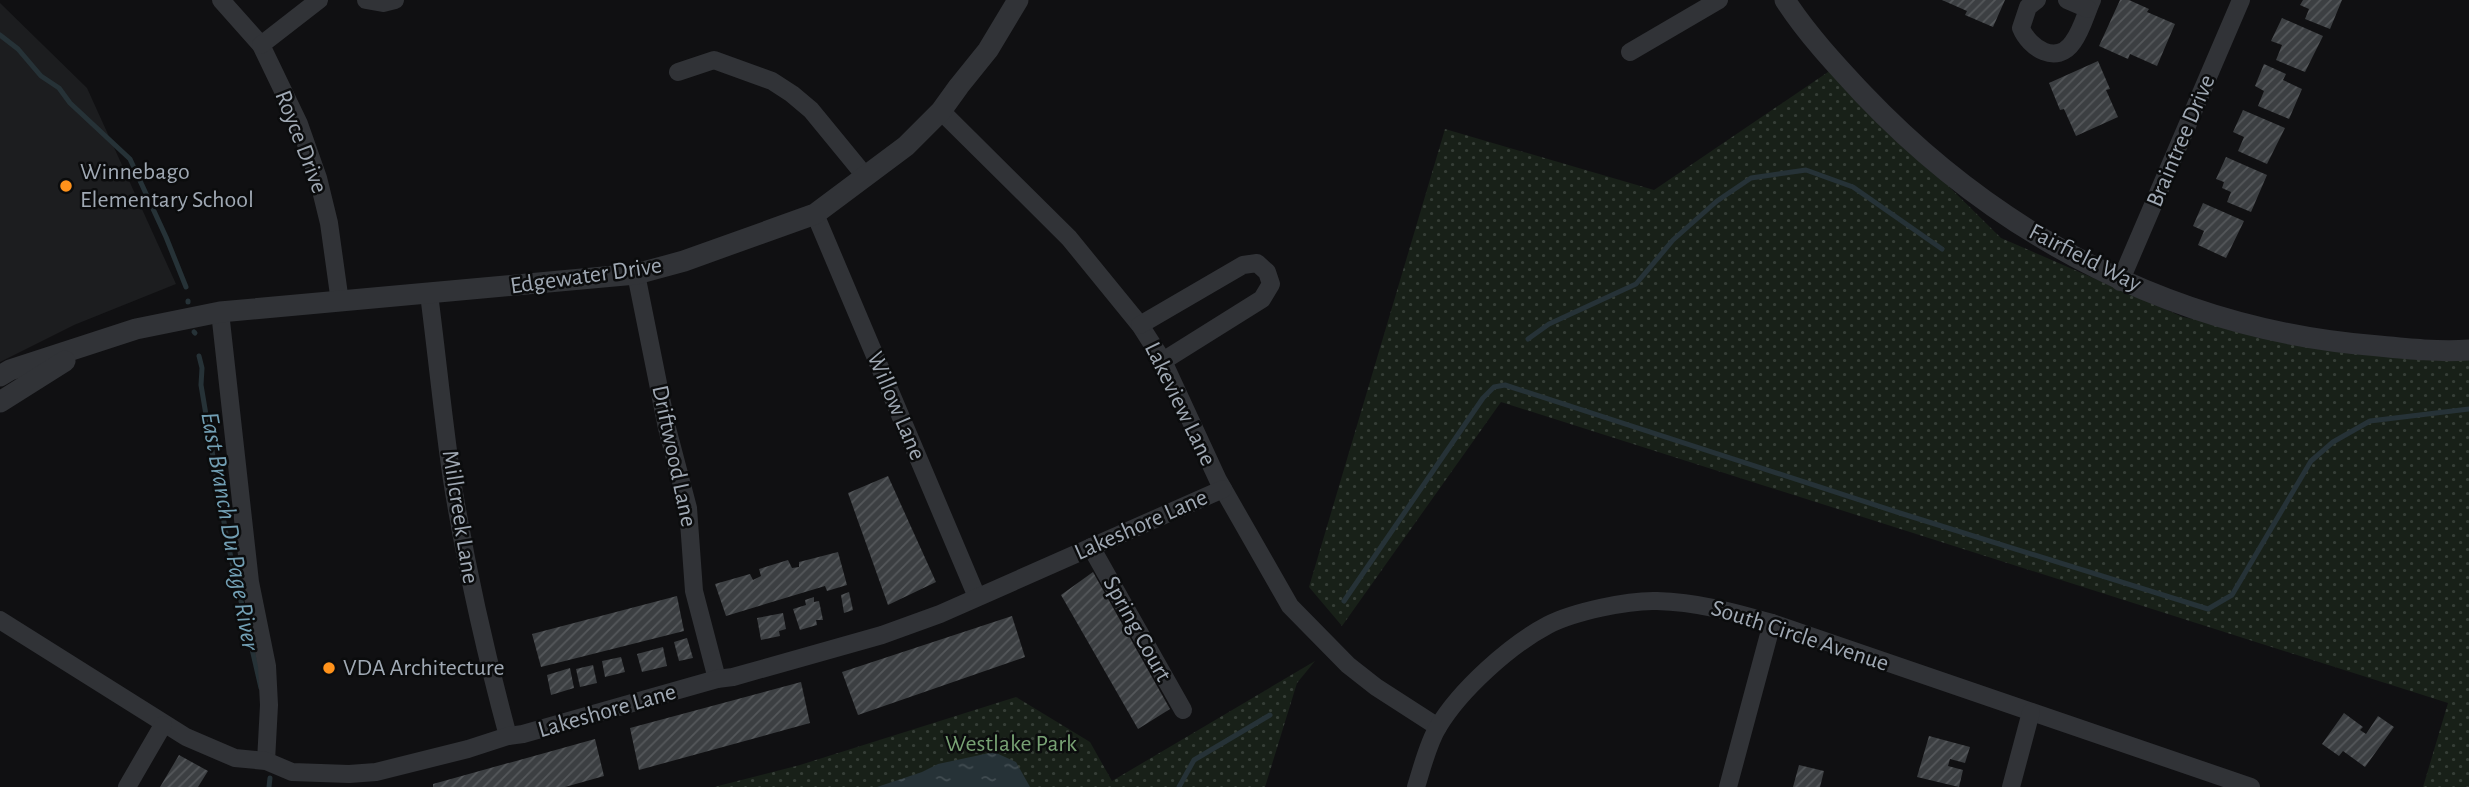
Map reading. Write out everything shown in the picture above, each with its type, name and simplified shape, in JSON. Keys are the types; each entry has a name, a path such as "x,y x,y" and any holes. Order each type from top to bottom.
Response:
{"street":[{"name":"Royce Drive","path":"221,0 261,45 299,124 318,178 329,223 340,302"},
{"path":"261,45 319,0"},
{"path":"366,0 383,3 395,0"},
{"name":"Edgewater Drive","path":"0,376 10,370 97,341 169,321 220,312 636,274 684,261 815,214 906,146 941,111 988,50 1018,0"},
{"path":"1630,52 1719,0"},
{"name":"Fairfield Way","path":"1785,0 1798,20 1852,82 1909,139 1947,172 2021,226 2120,282 2203,311 2273,330 2358,345 2469,350"},
{"path":"2037,0 2028,7 2021,28 2027,41 2043,52 2063,51 2072,44 2090,5 2067,0"},
{"name":"Braintree Drive","path":"2120,282 2241,0"},
{"path":"678,72 714,60 772,81 811,110 866,177"},
{"name":"Lakeview Lane","path":"941,111 1069,238 1140,325 1163,361 1223,489 1290,606 1348,665 1376,687 1438,727"},
{"name":"Willow Lane","path":"815,214 977,597"},
{"path":"1140,325 1243,265 1258,263 1267,272 1271,284 1262,299 1163,361"},
{"name":"Driftwood Lane","path":"636,274 667,428 688,508 694,591 717,679"},
{"name":"Millcreek Lane","path":"429,294 452,479 470,583 508,736"},
{"path":"220,312 250,582 267,666 269,705 266,761"},
{"name":"Edgewater Drive","path":"0,402 97,341"},
{"name":"Lakeshore Lane","path":"0,620 163,725 235,758 266,761 292,772 376,772 882,635 940,614 1223,489"},
{"name":"Spring Court","path":"1091,547 1184,710"},
{"name":"South Circle Avenue","path":"1416,787 1438,727 1471,687 1505,655 1548,625 1602,608 1654,601 1697,603 1772,623 2251,787"},
{"path":"1728,787 1772,623"},
{"path":"2011,787 2031,712"},
{"path":"127,787 163,725"}],"shaded area":[{"name":"Winnebago Elementary School","path":"0,3 87,88 176,284 74,325 0,362"}],"green space":[{"path":"1831,70 2001,238 2183,317 2345,351 2469,354 2469,787 2423,787 2448,703 1501,402 1342,626 1309,587 1445,129 1654,190"},
{"name":"Westlake Park","path":"1315,661 1297,683 1265,787 714,787 800,765 1016,697 1090,742 1112,781"}],"water":[{"path":"994,752 1016,762 1030,787 877,787 938,764"}],"building":[{"path":"1942,0 2005,0 1993,27 1965,15 1967,11"},
{"path":"2120,0 2129,0 2149,9 2147,12 2175,24 2157,66 2130,54 2128,59 2099,46"},
{"path":"2303,0 2342,0 2330,29 2305,19 2309,9 2300,5"},
{"path":"2282,18 2323,36 2305,72 2276,60 2282,45 2271,41"},
{"path":"2098,61 2110,89 2106,90 2118,117 2076,136 2064,109 2060,110 2049,83"},
{"path":"2264,64 2286,74 2283,80 2302,89 2289,119 2258,106 2264,91 2255,86"},
{"path":"2243,110 2285,128 2267,164 2238,151 2244,137 2233,132"},
{"path":"2226,157 2267,175 2251,212 2227,202 2231,192 2222,188 2224,182 2216,179"},
{"path":"2203,203 2244,221 2226,258 2198,245 2204,231 2193,226"},
{"path":"888,476 936,582 888,605 848,493"},
{"path":"838,552 847,585 827,591 825,586 726,616 715,584 750,574 753,580 761,576 759,569 788,560 792,568 799,567 799,562"},
{"path":"1093,572 1170,709 1138,729 1061,595"},
{"path":"849,592 853,610 844,613 841,595"},
{"path":"677,596 684,631 541,667 532,634"},
{"path":"814,597 814,602 819,601 823,620 816,620 817,625 800,630 793,609 806,605 805,600"},
{"path":"783,613 786,629 779,631 780,636 761,640 757,618"},
{"path":"1012,616 1025,657 858,715 842,672"},
{"path":"687,638 693,658 679,661 674,642"},
{"path":"663,647 667,666 642,672 637,654"},
{"path":"621,657 625,672 605,677 602,661"},
{"path":"593,665 597,683 580,687 576,669"},
{"path":"570,668 574,688 551,695 547,675"},
{"path":"801,682 810,723 639,770 630,728"},
{"path":"2344,713 2363,727 2360,730 2366,734 2378,716 2394,727 2365,767 2343,751 2339,756 2322,744"},
{"path":"1929,736 1970,747 1965,763 1950,759 1948,766 1963,770 1959,787 1917,777"},
{"path":"595,739 604,776 565,787 433,787 433,784"},
{"path":"179,755 208,771 198,787 160,787"},
{"path":"1799,765 1824,771 1820,787 1793,787"}],"waterway":[{"name":"East Branch Du Page River","path":"0,35 18,49 41,76 59,88 70,103 130,159 186,287"},
{"path":"1528,339 1549,324 1636,284 1673,240 1717,201 1751,178 1806,170 1853,187 1942,249"},
{"name":"East Branch Du Page River","path":"199,356 202,368 201,385 227,540 261,688"},
{"path":"1344,601 1483,398 1494,387 1505,385 2208,609 2232,595 2311,461 2333,442 2370,421 2469,409"},
{"path":"1179,787 1194,760 1270,715"},
{"name":"East Branch Du Page River","path":"269,787 270,778"}],"place":[{"name":"Winnebago Elementary School","path":"66,186"},
{"name":"VDA Architecture","path":"329,668"}]}
